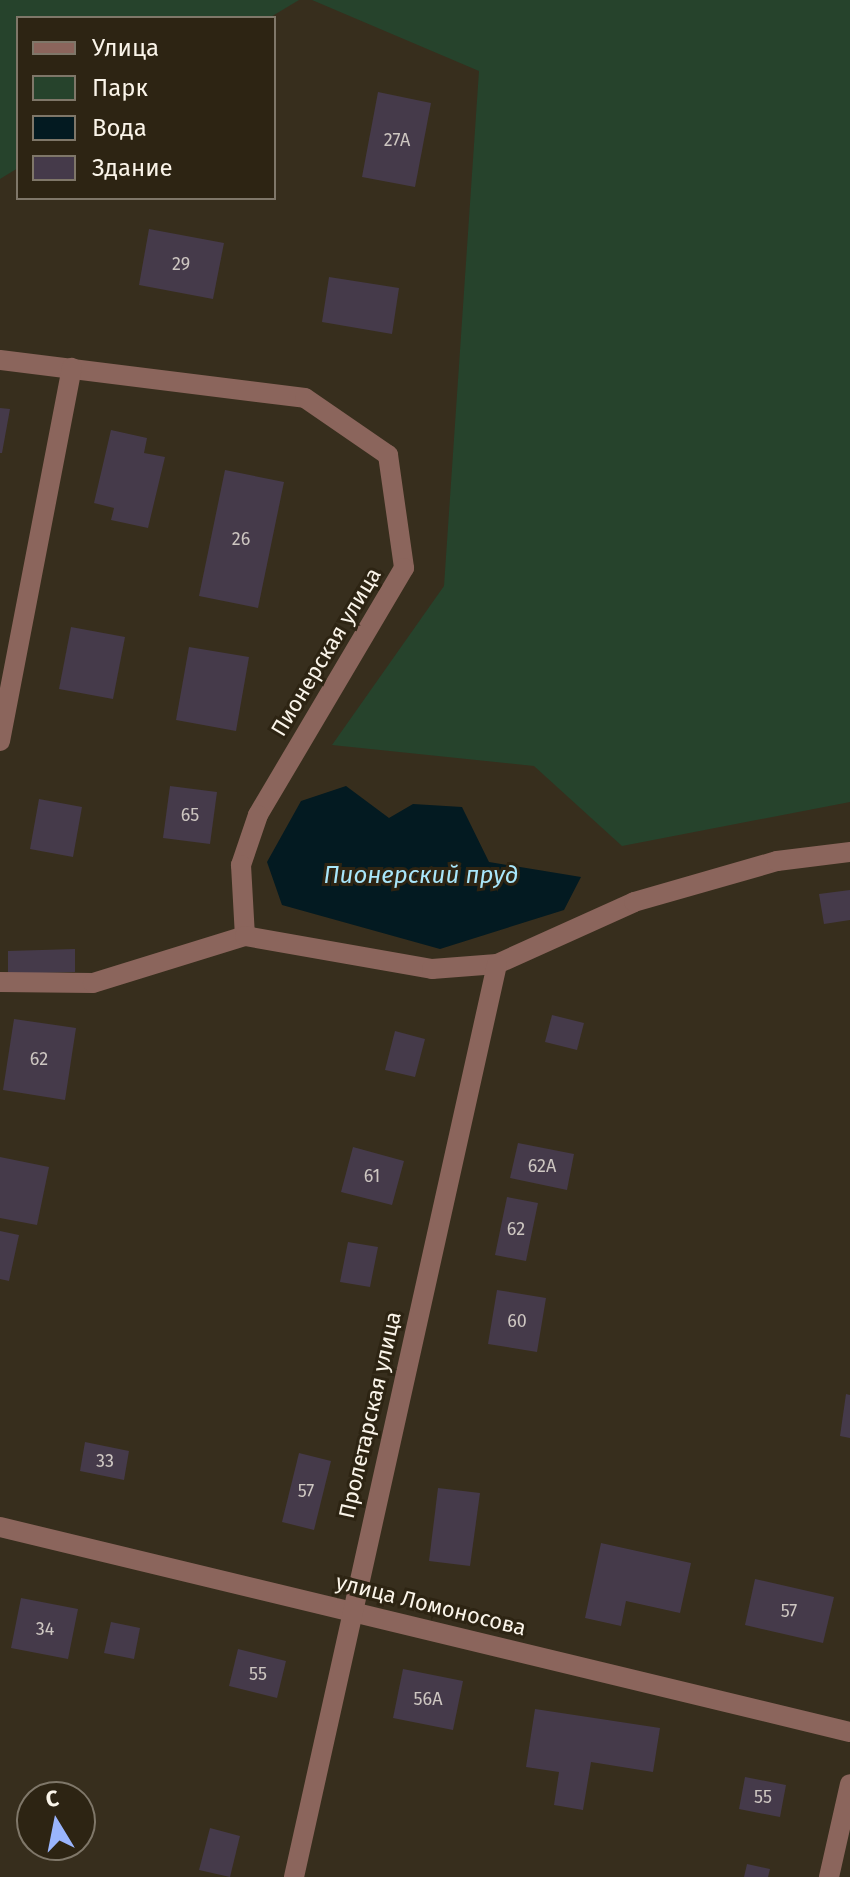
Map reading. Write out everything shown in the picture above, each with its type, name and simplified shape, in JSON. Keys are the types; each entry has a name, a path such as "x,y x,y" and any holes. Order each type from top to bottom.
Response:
{"street":[{"name":"Пионерская улица","path":"0,360 305,398 388,455 404,568 258,815 241,865 245,936"},
{"path":"0,741 72,368"},
{"path":"0,982 93,983 245,936 432,969 497,964 634,902 777,861 850,852"},
{"name":"Пролетарская улица","path":"294,1877 497,964"},
{"name":"улица Ломоносова","path":"0,1527 850,1732"},
{"path":"829,1877 850,1784"}],"green space":[{"path":"0,0 299,0 272,16 16,16 16,169 0,179"},
{"path":"312,0 850,0 850,802 622,846 534,766 332,745 444,586 479,71"}],"water":[{"name":"Пионерский пруд","path":"346,786 389,818 413,804 462,807 489,862 581,877 564,910 440,949 282,905 267,862 301,801"}],"building":[{"path":"378,92 431,103 415,187 362,177"},
{"path":"149,229 224,243 213,299 139,285"},
{"path":"329,277 399,288 392,334 322,322"},
{"path":"0,408 10,409 2,453 0,453"},
{"path":"111,430 147,438 144,453 165,457 148,528 111,520 114,508 94,503"},
{"path":"225,470 284,482 258,608 199,596"},
{"path":"71,627 125,637 113,699 59,689"},
{"path":"189,647 249,657 236,731 176,720"},
{"path":"170,786 217,792 210,844 163,838"},
{"path":"39,799 82,807 73,857 30,849"},
{"path":"850,890 850,920 824,924 819,894"},
{"path":"75,949 75,972 8,974 8,951"},
{"path":"552,1015 584,1023 577,1050 545,1042"},
{"path":"14,1019 76,1028 65,1100 3,1090"},
{"path":"395,1031 425,1039 415,1077 385,1070"},
{"path":"518,1143 574,1154 567,1190 510,1178"},
{"path":"353,1147 404,1161 392,1205 341,1192"},
{"path":"0,1157 49,1167 37,1225 0,1218"},
{"path":"507,1197 538,1203 526,1261 495,1255"},
{"path":"0,1231 19,1235 9,1281 0,1279"},
{"path":"348,1242 378,1247 370,1287 340,1282"},
{"path":"497,1290 546,1298 537,1352 488,1344"},
{"path":"846,1394 850,1395 850,1438 840,1436"},
{"path":"85,1442 129,1451 124,1480 80,1471"},
{"path":"299,1453 331,1461 314,1530 282,1522"},
{"path":"438,1488 480,1493 470,1566 429,1561"},
{"path":"601,1543 691,1563 680,1613 626,1601 621,1626 585,1618"},
{"path":"755,1579 834,1597 823,1643 745,1625"},
{"path":"21,1598 78,1609 68,1659 11,1648"},
{"path":"111,1622 140,1628 134,1659 104,1653"},
{"path":"238,1649 286,1661 277,1698 229,1686"},
{"path":"403,1669 463,1681 453,1730 393,1718"},
{"path":"535,1709 660,1728 653,1772 591,1762 583,1810 554,1805 559,1772 526,1767"},
{"path":"745,1777 786,1785 780,1817 739,1809"},
{"path":"210,1828 240,1836 230,1877 199,1870"},
{"path":"747,1864 770,1869 768,1877 744,1877"}]}
